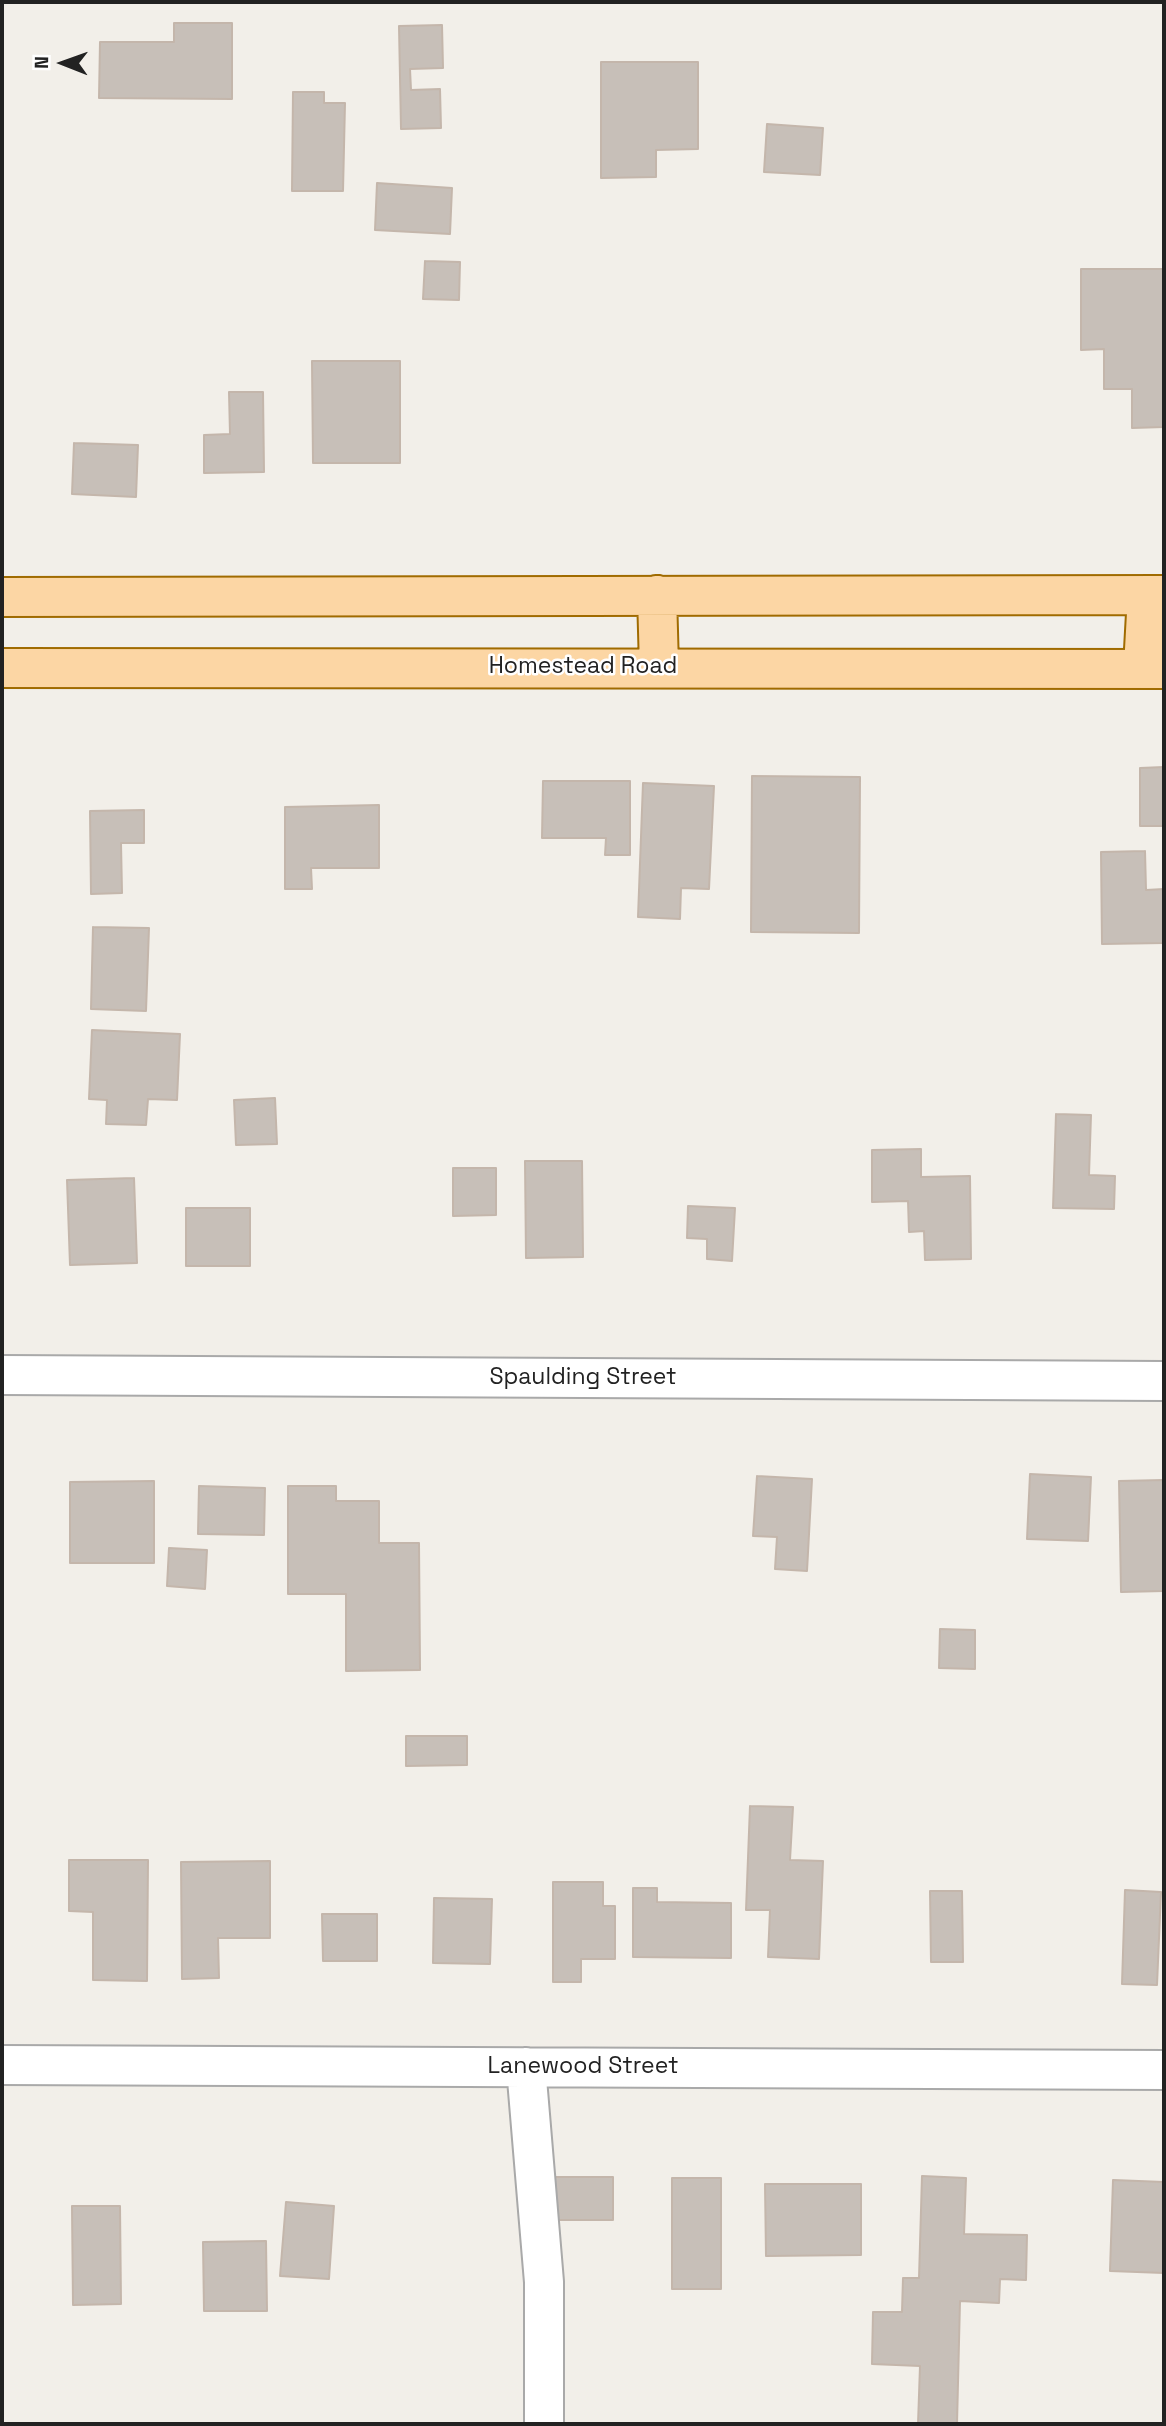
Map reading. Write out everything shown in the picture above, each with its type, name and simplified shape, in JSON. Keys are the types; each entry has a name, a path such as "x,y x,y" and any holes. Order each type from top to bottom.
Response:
{"main road":[{"path":"657,595 659,667"},
{"path":"2,597 1156,595 1154,668"},
{"name":"Homestead Road","path":"2,668 1154,668"}],"street":[{"name":"Spaulding Street","path":"2,1375 1164,1381"},
{"name":"Lanewood Street","path":"2,2065 1164,2070"},
{"path":"526,2067 544,2281 544,2424"}],"building":[{"path":"174,23 232,23 232,99 99,98 100,42 174,42"},
{"path":"442,25 443,68 410,69 411,90 440,89 441,128 401,129 399,26"},
{"path":"601,62 698,62 698,149 656,150 656,177 601,178"},
{"path":"293,92 324,92 324,103 345,103 343,191 292,191"},
{"path":"767,124 823,128 820,175 764,172"},
{"path":"377,183 452,188 450,234 375,230"},
{"path":"425,261 460,262 459,300 423,299"},
{"path":"1081,269 1164,269 1164,427 1132,428 1132,389 1104,389 1104,349 1081,350"},
{"path":"312,361 400,361 400,463 313,463"},
{"path":"229,392 263,392 264,472 204,473 204,435 230,434"},
{"path":"74,443 138,445 136,497 72,494"},
{"path":"1164,767 1164,826 1140,826 1140,768"},
{"path":"752,776 860,777 859,933 751,932"},
{"path":"543,781 630,781 630,855 605,855 606,838 542,838"},
{"path":"643,783 714,786 709,889 681,888 680,919 638,917"},
{"path":"379,805 379,868 311,868 312,889 285,889 285,807"},
{"path":"144,810 144,843 121,843 122,893 91,894 90,811"},
{"path":"1145,851 1146,890 1164,889 1164,943 1102,944 1101,852"},
{"path":"93,927 149,928 146,1011 91,1009"},
{"path":"92,1030 180,1034 177,1100 148,1099 146,1125 106,1124 107,1100 89,1099"},
{"path":"275,1098 277,1144 236,1145 234,1100"},
{"path":"1056,1114 1091,1115 1089,1175 1115,1176 1114,1209 1053,1208"},
{"path":"921,1149 921,1177 970,1176 971,1259 925,1260 924,1231 909,1232 908,1201 872,1202 872,1150"},
{"path":"525,1161 582,1161 583,1257 526,1258"},
{"path":"453,1168 496,1168 496,1215 453,1216"},
{"path":"134,1178 137,1263 70,1265 67,1180"},
{"path":"688,1206 735,1208 732,1261 707,1259 707,1239 687,1238"},
{"path":"186,1208 250,1208 250,1266 186,1266"},
{"path":"1030,1474 1091,1477 1088,1541 1027,1539"},
{"path":"757,1476 812,1479 807,1571 775,1569 777,1537 753,1536"},
{"path":"1164,1480 1164,1591 1121,1592 1119,1481"},
{"path":"154,1481 154,1563 70,1563 70,1482"},
{"path":"199,1486 265,1488 264,1535 198,1534"},
{"path":"288,1486 336,1486 336,1501 379,1501 379,1543 419,1543 420,1670 346,1671 346,1594 288,1594"},
{"path":"169,1548 207,1550 205,1589 167,1586"},
{"path":"940,1629 975,1630 975,1669 939,1668"},
{"path":"406,1736 467,1736 467,1765 406,1766"},
{"path":"750,1806 793,1807 790,1860 823,1861 819,1959 768,1957 770,1910 746,1910"},
{"path":"69,1860 148,1860 147,1981 93,1980 93,1912 69,1911"},
{"path":"270,1861 270,1938 218,1938 219,1978 182,1979 181,1862"},
{"path":"553,1882 603,1882 603,1906 615,1906 615,1959 581,1959 581,1982 553,1982"},
{"path":"633,1888 657,1888 657,1902 731,1903 731,1958 633,1957"},
{"path":"1125,1890 1161,1892 1157,1985 1122,1984"},
{"path":"930,1891 962,1891 963,1962 931,1962"},
{"path":"434,1898 492,1899 490,1964 433,1963"},
{"path":"322,1914 377,1914 377,1961 323,1961"},
{"path":"922,2176 966,2178 964,2234 1027,2235 1026,2280 1000,2279 999,2303 960,2301 957,2424 918,2424 920,2366 872,2364 873,2312 902,2312 903,2278 919,2278"},
{"path":"549,2177 613,2177 613,2220 548,2220"},
{"path":"672,2178 721,2178 721,2289 672,2289"},
{"path":"1113,2180 1164,2182 1164,2273 1110,2271"},
{"path":"765,2184 861,2184 861,2255 766,2256"},
{"path":"286,2202 334,2206 329,2279 280,2276"},
{"path":"72,2206 120,2206 121,2304 73,2305"},
{"path":"266,2241 267,2311 204,2311 203,2242"}]}
